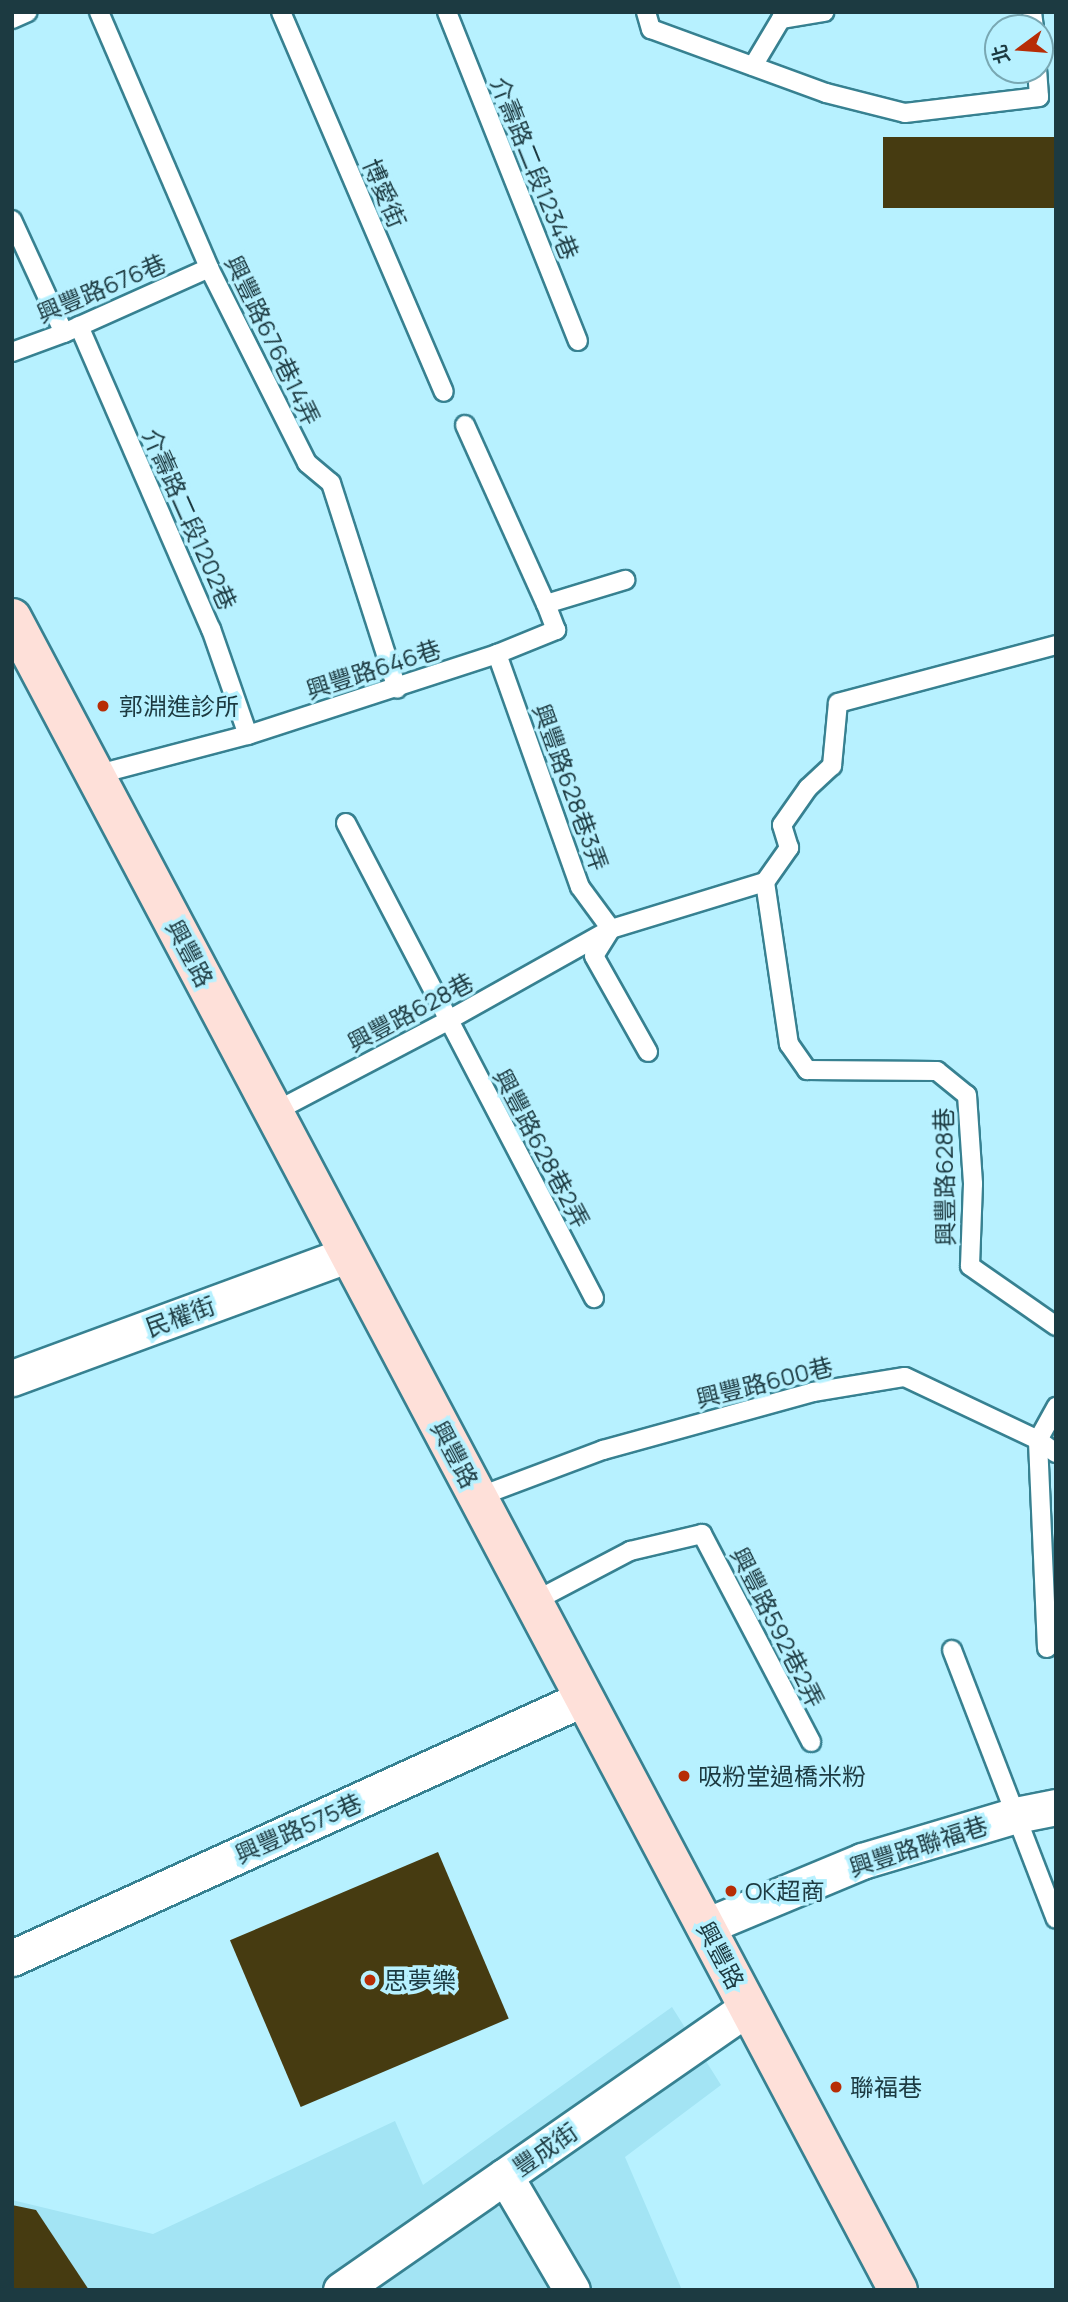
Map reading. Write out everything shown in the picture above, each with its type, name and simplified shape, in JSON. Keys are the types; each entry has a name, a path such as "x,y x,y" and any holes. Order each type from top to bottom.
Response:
{"main road":[{"name":"興豐路","path":"12,618 898,2290"}],"street":[{"name":"民權街","path":"12,1378 349,1254"},
{"name":"興豐路575巷","path":"12,1958 584,1698"},
{"name":"興豐路聯福巷","path":"706,1926 862,1861 1016,1815 1056,1807"},
{"name":"豐成街","path":"341,2290 748,2007"},
{"path":"505,2176 572,2290"}],"lane":[{"path":"12,19 28,12"},
{"name":"興豐路676巷14弄","path":"99,12 209,268 307,463 331,483 397,688"},
{"name":"博愛街","path":"281,12 444,392"},
{"name":"介壽路二段1234巷","path":"447,12 578,341"},
{"path":"646,12 652,29 826,93 905,113 1039,97 1038,84"},
{"path":"753,65 780,19 824,12"},
{"name":"介壽路二段1202巷","path":"12,220 72,330 211,629 248,735"},
{"name":"興豐路676巷","path":"12,352 72,330 209,268"},
{"path":"465,425 546,604 625,580"},
{"name":"興豐路646巷","path":"95,775 248,735 497,654 556,631 546,604"},
{"path":"765,883 789,848 782,825 808,788 832,766 838,703 1056,645"},
{"name":"興豐路628巷3弄","path":"497,654 580,887 611,929"},
{"name":"興豐路628巷2弄","path":"346,823 447,1021 594,1298"},
{"name":"興豐路628巷","path":"274,1112 447,1021 611,929 765,883 789,1044 807,1070 937,1071 967,1095 973,1184 970,1266 1056,1326"},
{"path":"611,929 594,956 648,1052"},
{"name":"興豐路600巷","path":"478,1497 603,1450 813,1392 905,1377 1038,1440 1056,1453"},
{"path":"1047,1648 1038,1440 1056,1407"},
{"name":"興豐路592巷2弄","path":"533,1602 630,1551 702,1534 811,1742"},
{"path":"952,1650 1056,1919"}],"shaded area":[{"path":"672,2007 721,2085 625,2157 682,2290 12,2290 12,2200 153,2234 395,2121 423,2185"}],"building":[{"path":"883,137 1056,137 1056,208 883,208"},
{"name":"思夢樂","path":"438,1852 509,2019 301,2107 230,1940"},
{"path":"12,2205 36,2210 89,2290 12,2290"}],"place":[{"name":"郭淵進診所","path":"103,706"},
{"name":"吸粉堂過橋米粉","path":"684,1776"},
{"name":"OK超商","path":"731,1891"},
{"name":"思夢樂","path":"370,1980"},
{"name":"聯福巷","path":"836,2087"}]}
